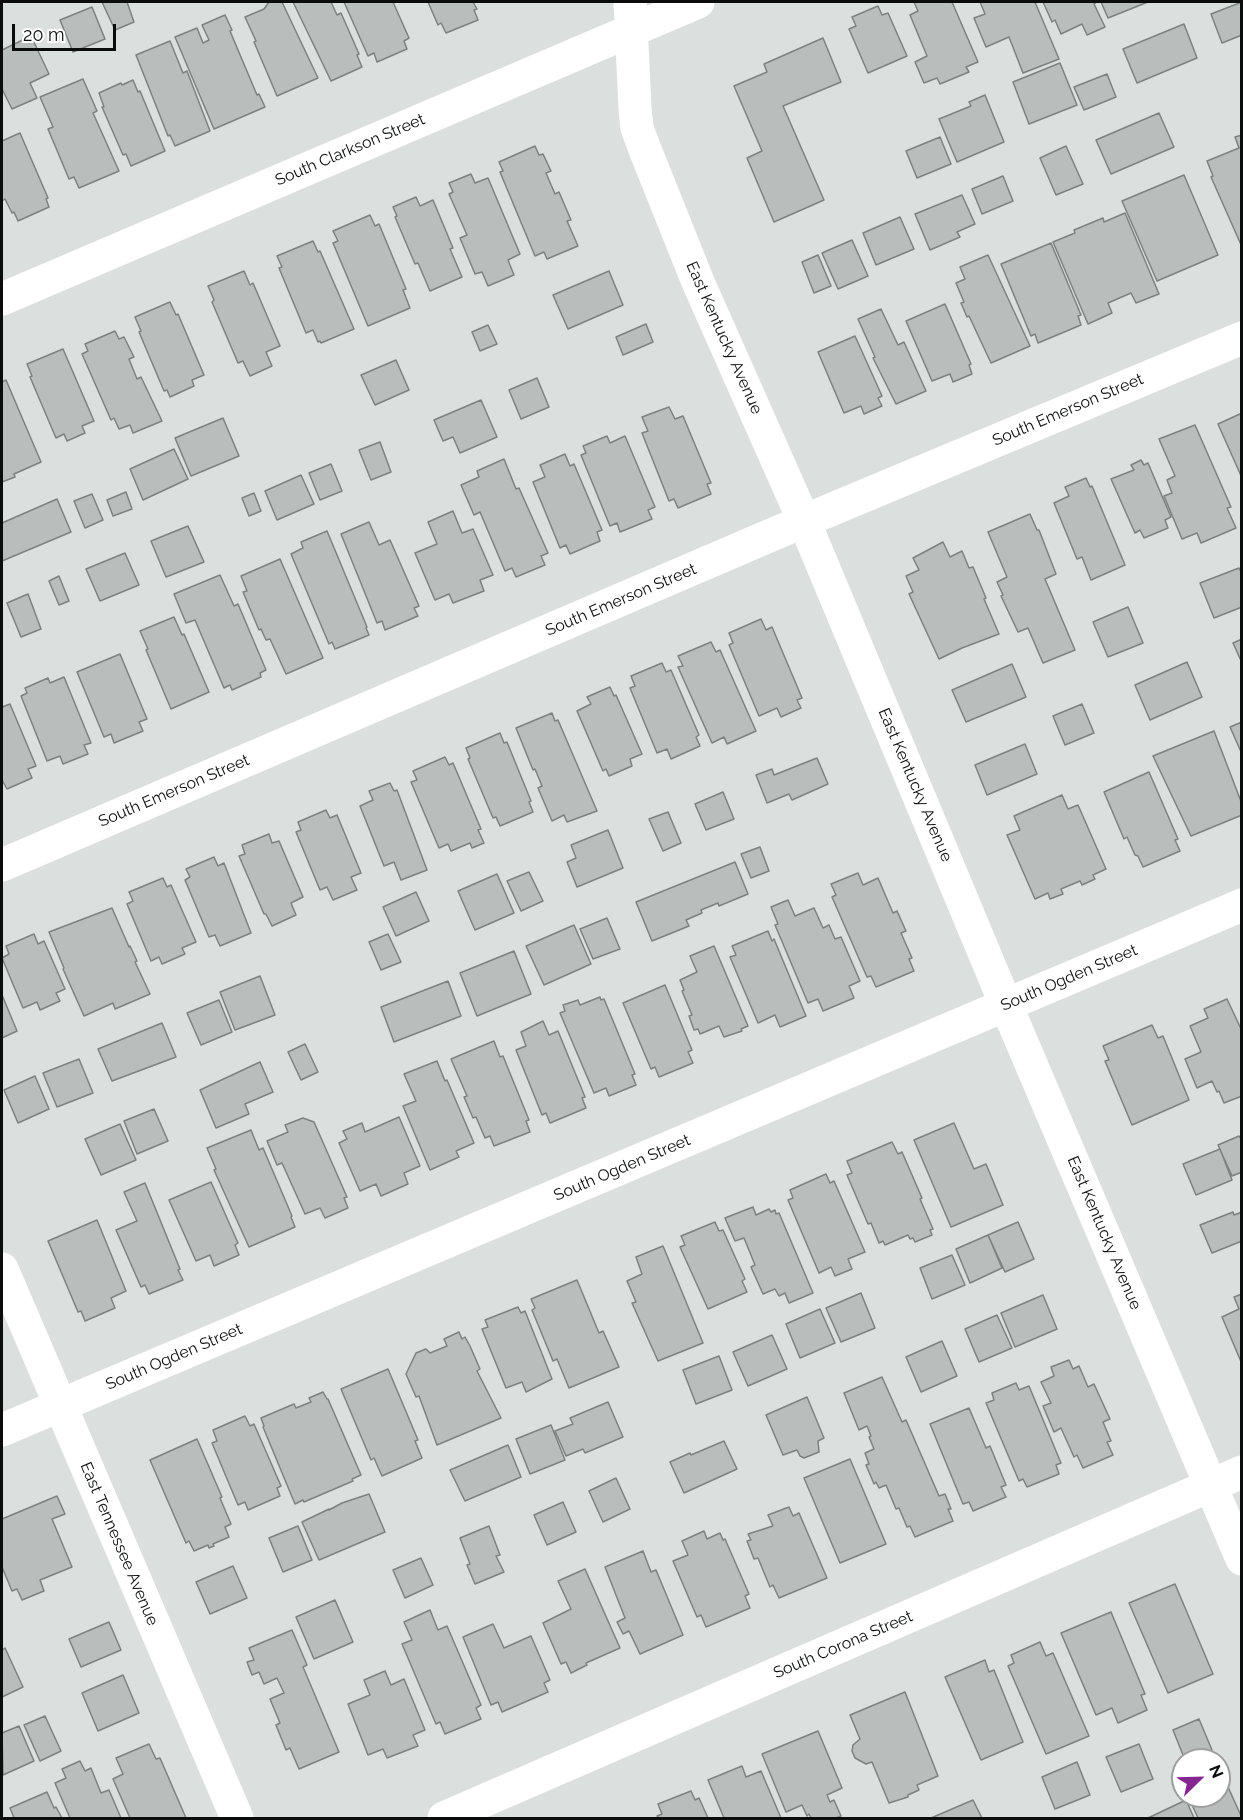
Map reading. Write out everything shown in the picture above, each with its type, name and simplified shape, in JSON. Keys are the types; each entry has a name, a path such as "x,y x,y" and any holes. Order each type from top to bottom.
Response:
{"street":[{"name":"South Clarkson Street","path":"2,299 631,16 698,2"},
{"name":"East Kentucky Avenue","path":"631,16 635,108 644,147 698,282 804,521 1006,1005 1242,1559"},
{"name":"South Emerson Street","path":"2,866 804,521 1242,338"},
{"name":"South Ogden Street","path":"2,1430 1242,905"},
{"name":"East Tennessee Avenue","path":"2,1269 237,1818"},
{"name":"South Corona Street","path":"444,1818 1242,1472"}],"building":[{"path":"102,2 127,2 134,22 115,30"},
{"path":"269,2 282,2 318,78 277,96 245,17 264,9"},
{"path":"293,2 331,2 337,15 341,13 359,54 357,55 362,67 331,81"},
{"path":"344,2 393,2 409,38 404,41 407,49 377,62 374,53 368,56"},
{"path":"428,2 473,2 477,9 474,10 478,20 446,33 441,23 438,25"},
{"path":"914,2 952,2 978,62 966,67 969,72 940,84 937,78 924,83 915,62 927,56 910,15 918,11"},
{"path":"980,2 1035,2 1059,59 1023,73 1009,37 986,47 974,18 985,14"},
{"path":"1043,2 1097,2 1094,4 1105,27 1087,35 1082,24 1061,34 1055,20 1052,22"},
{"path":"1101,2 1148,2 1108,18"},
{"path":"1242,2 1242,35 1222,43 1211,14"},
{"path":"878,6 882,15 888,13 907,56 868,73 849,29 856,26 852,17"},
{"path":"92,7 105,39 73,52 60,20"},
{"path":"225,15 257,95 259,94 265,107 214,129 175,37 197,28 203,43 209,40 202,25"},
{"path":"1184,24 1197,58 1137,83 1123,49"},
{"path":"31,36 49,74 30,83 37,98 12,109 2,89 2,50"},
{"path":"823,38 841,82 783,106 824,200 774,222 747,158 762,151 734,86 767,72 764,64"},
{"path":"170,41 183,73 187,71 210,131 175,146 170,135 168,136 136,55"},
{"path":"1060,63 1077,105 1029,124 1013,82"},
{"path":"1107,74 1116,97 1084,110 1074,87"},
{"path":"83,79 97,111 93,113 119,171 79,188 74,177 69,179 48,129 53,127 40,97"},
{"path":"133,80 138,92 140,91 165,151 131,166 126,154 123,155 102,107 104,107 99,93"},
{"path":"985,95 1004,142 957,162 939,119 971,106 969,102"},
{"path":"1159,113 1174,147 1111,174 1096,140"},
{"path":"20,133 48,198 46,199 49,207 18,221 5,199 2,201 2,141"},
{"path":"1242,135 1242,247 1211,177 1213,176 1207,161 1239,148 1235,137"},
{"path":"940,137 951,164 917,178 906,151"},
{"path":"535,146 539,155 543,154 551,171 546,173 555,194 559,192 571,220 567,221 578,246 547,259 544,252 535,256 500,172 503,171 499,162"},
{"path":"1066,146 1083,184 1056,195 1040,158"},
{"path":"471,174 475,183 488,178 520,254 508,260 514,275 488,286 482,272 475,274 460,238 467,235 449,194 453,192 449,183"},
{"path":"1184,175 1218,255 1157,281 1122,201"},
{"path":"1003,176 1013,201 982,214 972,189"},
{"path":"962,195 975,224 957,232 960,237 930,250 915,214"},
{"path":"416,197 420,206 433,200 462,277 430,291 418,263 415,264 393,207"},
{"path":"1125,213 1159,294 1136,303 1131,293 1108,303 1112,313 1088,324 1053,242 1103,218 1104,222"},
{"path":"370,215 375,226 379,224 406,289 403,290 410,308 368,326 333,243 338,241 333,231"},
{"path":"900,217 914,249 876,265 863,233"},
{"path":"852,240 868,276 838,289 822,253"},
{"path":"313,241 318,252 320,251 354,329 321,343 318,342 313,330 306,333 279,268 282,267 277,256"},
{"path":"1051,243 1081,315 1078,316 1081,325 1038,343 1035,334 1031,336 1001,264"},
{"path":"818,255 831,286 814,293 802,262"},
{"path":"988,255 1030,346 991,363 969,316 967,317 956,283 965,279 960,267"},
{"path":"244,271 250,285 253,283 280,346 266,352 272,366 250,376 243,361 238,363 212,302 214,300 208,286"},
{"path":"609,271 623,305 568,329 553,295"},
{"path":"170,302 176,315 178,314 204,375 192,380 194,386 170,397 167,390 164,391 135,317"},
{"path":"945,304 971,364 969,365 972,374 953,382 950,374 932,381 906,321"},
{"path":"881,309 898,345 904,342 926,391 896,404 873,358 875,357 858,319"},
{"path":"646,324 653,342 623,355 616,337"},
{"path":"488,325 497,344 480,351 472,332"},
{"path":"115,331 119,339 124,337 134,357 129,359 137,379 141,377 162,421 133,433 130,425 119,429 114,418 111,420 82,354 88,351 85,344"},
{"path":"855,336 882,396 878,398 882,406 864,414 861,406 844,413 818,352"},
{"path":"63,349 94,421 82,426 85,433 67,441 64,434 56,438 30,377 32,376 27,364"},
{"path":"396,360 409,390 375,405 361,375"},
{"path":"537,378 549,407 521,419 509,390"},
{"path":"6,380 41,462 2,482 2,382"},
{"path":"481,400 497,437 460,453 453,437 443,441 434,420"},
{"path":"669,407 675,419 683,416 711,483 707,484 711,494 678,508 674,499 669,501 642,433 648,431 642,417"},
{"path":"1242,413 1242,478 1218,424"},
{"path":"223,418 239,456 191,476 175,438"},
{"path":"1195,425 1231,507 1227,508 1236,528 1201,543 1197,533 1182,539 1164,496 1172,493 1167,480 1175,476 1159,439"},
{"path":"607,436 610,443 625,436 655,507 648,510 652,519 620,532 617,523 610,526 581,455 586,453 583,446"},
{"path":"380,442 391,472 371,480 359,450"},
{"path":"174,449 188,479 143,500 130,469"},
{"path":"565,454 570,466 574,464 602,530 597,532 600,541 570,554 566,545 560,548 533,482 545,477 540,465"},
{"path":"504,459 516,489 519,488 548,553 541,556 545,565 516,577 512,568 505,571 480,512 474,515 461,485 479,477 477,471"},
{"path":"1141,460 1144,465 1148,463 1171,517 1165,520 1168,528 1144,538 1140,530 1135,533 1111,479 1134,470 1131,465"},
{"path":"331,464 342,491 320,500 309,473"},
{"path":"301,475 314,504 277,520 265,491"},
{"path":"1086,478 1090,487 1092,486 1125,565 1091,580 1082,557 1077,559 1054,503 1069,496 1065,487"},
{"path":"126,492 132,509 113,516 107,500"},
{"path":"254,493 261,511 249,516 242,498"},
{"path":"92,494 103,520 85,528 74,501"},
{"path":"57,499 71,532 2,561 2,523"},
{"path":"453,511 462,533 473,529 493,575 480,580 484,591 453,603 449,594 435,600 415,553 437,544 428,522"},
{"path":"1030,514 1039,530 1056,574 1045,579 1075,650 1043,663 1028,628 1018,632 1001,596 1003,595 997,582 1007,577 988,532"},
{"path":"369,522 379,545 390,540 419,606 414,608 418,616 385,630 382,621 377,623 341,534"},
{"path":"188,526 204,562 166,577 151,541"},
{"path":"327,531 369,635 335,649 332,642 329,644 291,554 303,548 301,542"},
{"path":"943,542 950,557 962,551 969,568 973,567 999,634 939,659 909,594 913,592 906,576 919,570 913,558"},
{"path":"125,553 139,585 100,601 86,569"},
{"path":"280,559 323,658 286,674 270,639 266,640 261,629 259,630 243,592 247,591 241,576"},
{"path":"1239,568 1242,574 1242,607 1214,618 1200,583"},
{"path":"220,575 234,606 238,604 266,670 260,673 261,677 232,690 230,685 224,688 195,620 186,623 174,594"},
{"path":"59,576 69,601 59,605 49,581"},
{"path":"28,594 41,629 21,637 7,603"},
{"path":"1128,607 1143,643 1108,657 1093,622"},
{"path":"174,617 182,635 184,634 209,692 171,709 140,631"},
{"path":"761,619 766,630 772,627 802,698 797,700 801,708 781,717 777,708 759,716 729,645 733,643 729,633"},
{"path":"1242,639 1242,663 1233,643"},
{"path":"711,642 716,652 720,650 756,731 727,744 724,737 712,743 678,667 683,666 678,656"},
{"path":"120,654 147,719 139,722 143,731 114,743 111,734 104,737 77,672"},
{"path":"1187,662 1202,697 1150,720 1135,685"},
{"path":"662,663 666,672 671,670 699,735 696,737 700,746 671,759 667,749 657,753 630,688 635,686 631,676"},
{"path":"1012,664 1026,697 966,722 952,690"},
{"path":"64,677 91,743 84,745 88,754 63,764 60,756 47,761 21,696 27,693 25,688 48,678 50,683"},
{"path":"610,687 614,696 616,695 642,754 630,759 632,766 609,776 606,769 603,771 577,711 591,704 587,697"},
{"path":"10,704 36,766 28,769 32,778 7,789 2,780 2,707"},
{"path":"1082,704 1094,733 1065,745 1053,716"},
{"path":"552,713 555,721 558,720 597,811 567,822 564,815 552,821 538,788 542,786 516,728"},
{"path":"1242,722 1242,754 1230,727"},
{"path":"1214,731 1242,804 1242,815 1191,836 1153,756"},
{"path":"500,733 504,743 507,742 531,801 529,802 533,812 500,826 496,817 493,818 468,759 470,758 466,748"},
{"path":"1025,744 1037,774 987,795 975,765"},
{"path":"445,757 449,765 453,763 481,829 478,830 484,843 472,848 470,843 451,851 448,844 439,848 411,782 417,780 413,771"},
{"path":"817,758 828,784 792,800 789,794 767,803 756,775 772,769 774,775"},
{"path":"1149,772 1178,839 1175,840 1180,851 1143,867 1127,837 1124,839 1104,792"},
{"path":"390,783 394,791 397,790 427,870 401,880 394,862 384,866 360,806 373,800 369,791"},
{"path":"723,792 734,819 706,830 695,804"},
{"path":"1062,795 1068,809 1078,805 1106,869 1093,875 1095,879 1082,885 1080,881 1061,889 1063,894 1050,899 1048,893 1035,899 1007,835 1020,830 1014,816"},
{"path":"326,810 330,818 337,815 361,873 351,877 357,890 333,900 327,887 320,890 296,832 301,830 298,822"},
{"path":"668,812 681,843 663,851 649,819"},
{"path":"608,830 623,868 577,887 567,862 576,858 571,845"},
{"path":"269,834 272,843 279,841 303,897 291,903 296,915 272,926 264,914 239,856 245,854 242,845"},
{"path":"760,847 769,871 751,878 741,854"},
{"path":"214,857 218,866 224,863 251,933 220,946 215,935 209,937 185,880 190,877 186,869"},
{"path":"735,862 748,894 719,906 718,903 701,910 702,913 686,920 689,926 652,941 636,902"},
{"path":"529,872 543,901 521,911 507,881"},
{"path":"858,873 863,885 878,878 893,913 897,911 906,931 901,933 912,958 909,959 914,971 876,987 871,976 867,977 832,897 836,895 831,884"},
{"path":"497,874 514,913 475,930 458,891"},
{"path":"163,878 167,887 171,885 196,942 182,948 185,954 162,964 159,957 151,961 127,904 133,901 129,892"},
{"path":"416,892 429,921 396,936 383,907"},
{"path":"788,900 795,916 814,908 823,928 829,925 835,939 841,937 860,981 849,986 854,998 823,1011 818,999 808,1003 775,925 778,924 771,907"},
{"path":"112,908 150,994 115,1009 113,1003 84,1016 49,932"},
{"path":"607,918 620,949 593,959 580,929"},
{"path":"574,925 591,964 544,985 526,946"},
{"path":"768,931 772,941 774,939 806,1016 780,1027 775,1015 758,1023 730,957 736,955 732,946"},
{"path":"34,934 38,944 44,941 65,989 56,993 60,1001 40,1010 37,1002 23,1008 2,958 9,954 6,946"},
{"path":"388,934 401,962 381,970 369,942"},
{"path":"714,946 748,1026 741,1029 742,1031 724,1037 719,1026 700,1034 698,1029 694,1030 689,1016 692,1015 680,980 697,972 690,956"},
{"path":"514,951 531,994 477,1016 460,973"},
{"path":"260,976 275,1015 235,1030 220,992"},
{"path":"448,981 461,1016 394,1042 381,1007"},
{"path":"665,985 692,1050 688,1052 693,1063 659,1077 655,1067 651,1069 623,1003"},
{"path":"2,995 17,1031 2,1038"},
{"path":"600,997 601,1000 604,999 635,1074 632,1075 636,1085 609,1096 606,1088 594,1093 560,1013 565,1011 563,1005 578,1000 580,1005"},
{"path":"1227,999 1242,1031 1242,1096 1224,1103 1212,1081 1197,1088 1185,1059 1201,1052 1190,1026 1208,1018 1204,1009"},
{"path":"219,1000 232,1032 201,1045 187,1013"},
{"path":"543,1021 549,1035 558,1031 585,1097 582,1098 586,1108 550,1123 546,1113 542,1115 516,1050 526,1046 521,1032"},
{"path":"162,1023 176,1057 112,1081 98,1049"},
{"path":"1152,1025 1158,1038 1163,1036 1189,1100 1132,1125 1105,1061 1109,1060 1103,1046"},
{"path":"494,1041 500,1057 503,1056 529,1120 526,1121 530,1132 494,1146 490,1136 485,1138 476,1117 473,1118 464,1097 467,1096 451,1059"},
{"path":"305,1044 318,1072 301,1080 288,1052"},
{"path":"79,1059 93,1093 57,1107 43,1073"},
{"path":"437,1061 474,1143 456,1151 459,1157 430,1170 403,1106 416,1101 404,1074"},
{"path":"260,1062 273,1092 245,1104 249,1114 216,1128 200,1090"},
{"path":"35,1076 49,1109 18,1123 4,1090"},
{"path":"154,1109 168,1141 137,1154 124,1121"},
{"path":"399,1117 420,1166 404,1173 408,1184 381,1196 376,1184 360,1191 339,1143 347,1139 343,1131 362,1123 365,1132"},
{"path":"303,1118 314,1122 347,1197 344,1198 348,1208 325,1218 320,1208 305,1214 282,1163 277,1165 267,1141 288,1132 285,1125"},
{"path":"954,1123 974,1169 986,1164 1003,1205 951,1227 914,1140"},
{"path":"120,1124 136,1160 101,1175 85,1139"},
{"path":"251,1130 259,1150 263,1148 295,1227 249,1247 214,1170 216,1169 207,1148"},
{"path":"1239,1136 1242,1140 1242,1172 1232,1176 1218,1145"},
{"path":"892,1142 898,1154 902,1152 933,1229 930,1230 932,1235 915,1242 908,1235 885,1245 883,1241 879,1243 871,1223 868,1224 847,1175 852,1173 847,1161"},
{"path":"1220,1149 1232,1180 1196,1195 1183,1164"},
{"path":"826,1174 830,1183 834,1181 865,1252 848,1259 852,1269 835,1276 831,1267 819,1273 788,1200 793,1198 790,1190"},
{"path":"211,1182 238,1243 235,1245 239,1255 214,1266 210,1255 196,1261 169,1200"},
{"path":"145,1183 183,1280 149,1294 145,1285 141,1287 116,1230 137,1221 124,1192"},
{"path":"753,1207 756,1215 769,1209 771,1212 775,1210 776,1214 779,1213 813,1293 789,1303 785,1293 779,1296 775,1289 763,1294 751,1267 755,1265 744,1238 735,1241 725,1218"},
{"path":"1233,1212 1234,1215 1242,1212 1242,1241 1212,1253 1200,1225"},
{"path":"97,1220 126,1291 111,1298 115,1308 85,1321 81,1311 78,1312 48,1241"},
{"path":"715,1222 719,1231 723,1230 745,1279 742,1281 747,1292 708,1309 680,1247 685,1245 681,1236"},
{"path":"1018,1222 1034,1259 1005,1272 988,1235"},
{"path":"988,1235 1002,1268 970,1283 956,1249"},
{"path":"663,1246 703,1343 658,1361 632,1303 636,1302 627,1281 642,1274 636,1257"},
{"path":"952,1255 965,1285 932,1299 920,1268"},
{"path":"577,1280 599,1333 603,1331 619,1367 569,1388 557,1359 553,1361 532,1310 535,1308 531,1299"},
{"path":"861,1293 875,1328 841,1342 826,1308"},
{"path":"1242,1294 1242,1364 1222,1317 1239,1309 1234,1297"},
{"path":"1043,1295 1057,1329 1015,1347 1001,1313"},
{"path":"518,1307 521,1313 525,1311 552,1379 526,1392 522,1382 506,1388 482,1329 488,1327 485,1320"},
{"path":"820,1309 835,1343 800,1358 786,1324"},
{"path":"997,1315 1012,1348 979,1362 965,1329"},
{"path":"459,1332 462,1339 465,1337 470,1346 480,1369 477,1371 501,1418 437,1445 419,1396 416,1397 406,1374 416,1353 426,1349 430,1353 447,1346 444,1339"},
{"path":"772,1335 787,1369 748,1386 733,1352"},
{"path":"942,1341 957,1376 921,1392 906,1357"},
{"path":"719,1356 732,1390 696,1404 683,1370"},
{"path":"1069,1360 1073,1369 1079,1366 1088,1387 1094,1384 1110,1419 1103,1422 1111,1441 1107,1442 1113,1455 1083,1468 1077,1455 1074,1457 1061,1428 1054,1432 1043,1406 1051,1403 1041,1382 1054,1376 1051,1367"},
{"path":"388,1369 418,1440 415,1441 422,1458 382,1476 374,1458 371,1460 341,1389"},
{"path":"882,1377 902,1422 906,1420 939,1496 945,1494 951,1509 948,1509 953,1521 915,1537 910,1526 907,1527 899,1508 896,1509 886,1485 879,1488 876,1482 874,1484 866,1465 869,1464 865,1453 874,1449 869,1437 871,1436 867,1426 859,1430 844,1393"},
{"path":"1016,1383 1019,1390 1029,1386 1061,1463 1056,1465 1059,1474 1027,1487 1023,1479 1019,1481 986,1403 994,1400 992,1393"},
{"path":"323,1392 361,1475 352,1479 353,1481 295,1504 261,1418 294,1404 296,1408 311,1402 309,1398"},
{"path":"807,1397 824,1438 818,1441 819,1452 804,1458 797,1450 783,1455 766,1415"},
{"path":"608,1402 623,1437 585,1453 583,1449 566,1456 555,1431 573,1424 570,1418"},
{"path":"969,1408 986,1448 990,1446 1006,1485 1001,1487 1006,1497 973,1511 969,1502 963,1504 930,1424"},
{"path":"245,1416 250,1426 254,1424 281,1486 277,1488 280,1496 248,1510 245,1502 238,1505 212,1443 217,1441 213,1430"},
{"path":"551,1425 565,1460 530,1474 516,1439"},
{"path":"197,1439 231,1524 225,1527 229,1537 209,1548 208,1545 194,1551 189,1541 186,1543 150,1460"},
{"path":"724,1441 737,1469 684,1493 670,1462"},
{"path":"508,1445 521,1477 465,1501 450,1470"},
{"path":"850,1459 886,1544 840,1563 804,1478"},
{"path":"616,1478 630,1509 603,1522 589,1491"},
{"path":"369,1494 385,1532 319,1560 302,1522 342,1503"},
{"path":"57,1496 65,1514 52,1519 72,1567 40,1580 44,1591 22,1600 17,1589 12,1591 2,1567 2,1519"},
{"path":"563,1502 576,1532 547,1545 534,1515"},
{"path":"789,1507 793,1516 799,1513 827,1578 779,1598 773,1585 770,1587 758,1558 754,1559 747,1541 751,1540 748,1534 773,1526 768,1515"},
{"path":"298,1526 312,1560 283,1572 269,1538"},
{"path":"489,1526 500,1555 496,1556 504,1572 475,1584 460,1538"},
{"path":"704,1531 707,1539 720,1533 723,1540 725,1539 749,1594 745,1596 750,1608 706,1627 701,1615 697,1617 673,1561 688,1555 682,1541"},
{"path":"643,1551 651,1572 656,1570 683,1635 640,1654 629,1631 623,1634 617,1622 625,1618 605,1567"},
{"path":"421,1558 433,1585 405,1598 393,1570"},
{"path":"233,1566 247,1598 210,1614 196,1582"},
{"path":"585,1569 620,1648 586,1663 587,1665 571,1673 566,1662 561,1664 543,1623 571,1609 558,1581"},
{"path":"1175,1584 1213,1674 1168,1693 1129,1603"},
{"path":"335,1600 353,1642 314,1659 296,1617"},
{"path":"430,1610 438,1630 447,1626 481,1705 476,1708 481,1719 445,1734 440,1722 436,1724 402,1644 412,1640 404,1622"},
{"path":"1111,1612 1145,1694 1141,1695 1147,1710 1118,1723 1112,1708 1096,1715 1061,1633"},
{"path":"109,1622 121,1650 81,1667 69,1639"},
{"path":"493,1624 504,1648 531,1636 550,1680 544,1683 548,1692 502,1712 498,1702 491,1705 463,1637"},
{"path":"292,1630 307,1665 303,1667 339,1752 299,1769 290,1748 286,1750 276,1725 280,1723 270,1699 284,1693 277,1678 264,1684 259,1672 252,1675 247,1662 254,1660 249,1648"},
{"path":"1040,1642 1046,1656 1053,1653 1089,1736 1046,1754 1008,1666 1014,1663 1011,1655"},
{"path":"5,1648 23,1687 2,1697 2,1650"},
{"path":"985,1660 989,1672 994,1670 1023,1742 981,1760 945,1677"},
{"path":"385,1671 391,1685 404,1679 425,1730 413,1735 418,1746 387,1758 383,1749 368,1755 348,1704 370,1695 364,1680"},
{"path":"123,1675 139,1713 98,1731 82,1693"},
{"path":"905,1692 938,1776 917,1785 919,1790 908,1797 889,1803 872,1762 866,1764 855,1758 852,1751 853,1745 860,1739 850,1715"},
{"path":"45,1716 61,1751 40,1761 24,1725"},
{"path":"1199,1719 1211,1748 1180,1748 1173,1730"},
{"path":"19,1726 34,1761 3,1775 2,1733"},
{"path":"818,1731 842,1788 827,1795 830,1802 834,1800 841,1816 836,1818 811,1818 809,1814 807,1816 802,1805 786,1812 762,1754"},
{"path":"149,1744 156,1759 160,1758 186,1818 130,1818 113,1779 123,1774 116,1758"},
{"path":"1139,1744 1153,1779 1121,1792 1106,1757"},
{"path":"80,1761 85,1771 91,1768 101,1793 109,1790 121,1818 70,1818 55,1783 66,1778 62,1769"},
{"path":"1077,1762 1090,1795 1055,1809 1042,1777"},
{"path":"742,1766 746,1777 761,1771 781,1818 724,1818 708,1780"},
{"path":"691,1791 695,1800 699,1798 708,1818 659,1818 657,1816 662,1814 658,1804"},
{"path":"47,1792 54,1808 56,1807 62,1818 14,1818 10,1808"},
{"path":"1231,1794 1242,1818 1198,1818 1193,1808 1231,1808"},
{"path":"973,1800 982,1818 931,1818"},
{"path":"1171,1807 1190,1808 1194,1818 1148,1818"}]}
